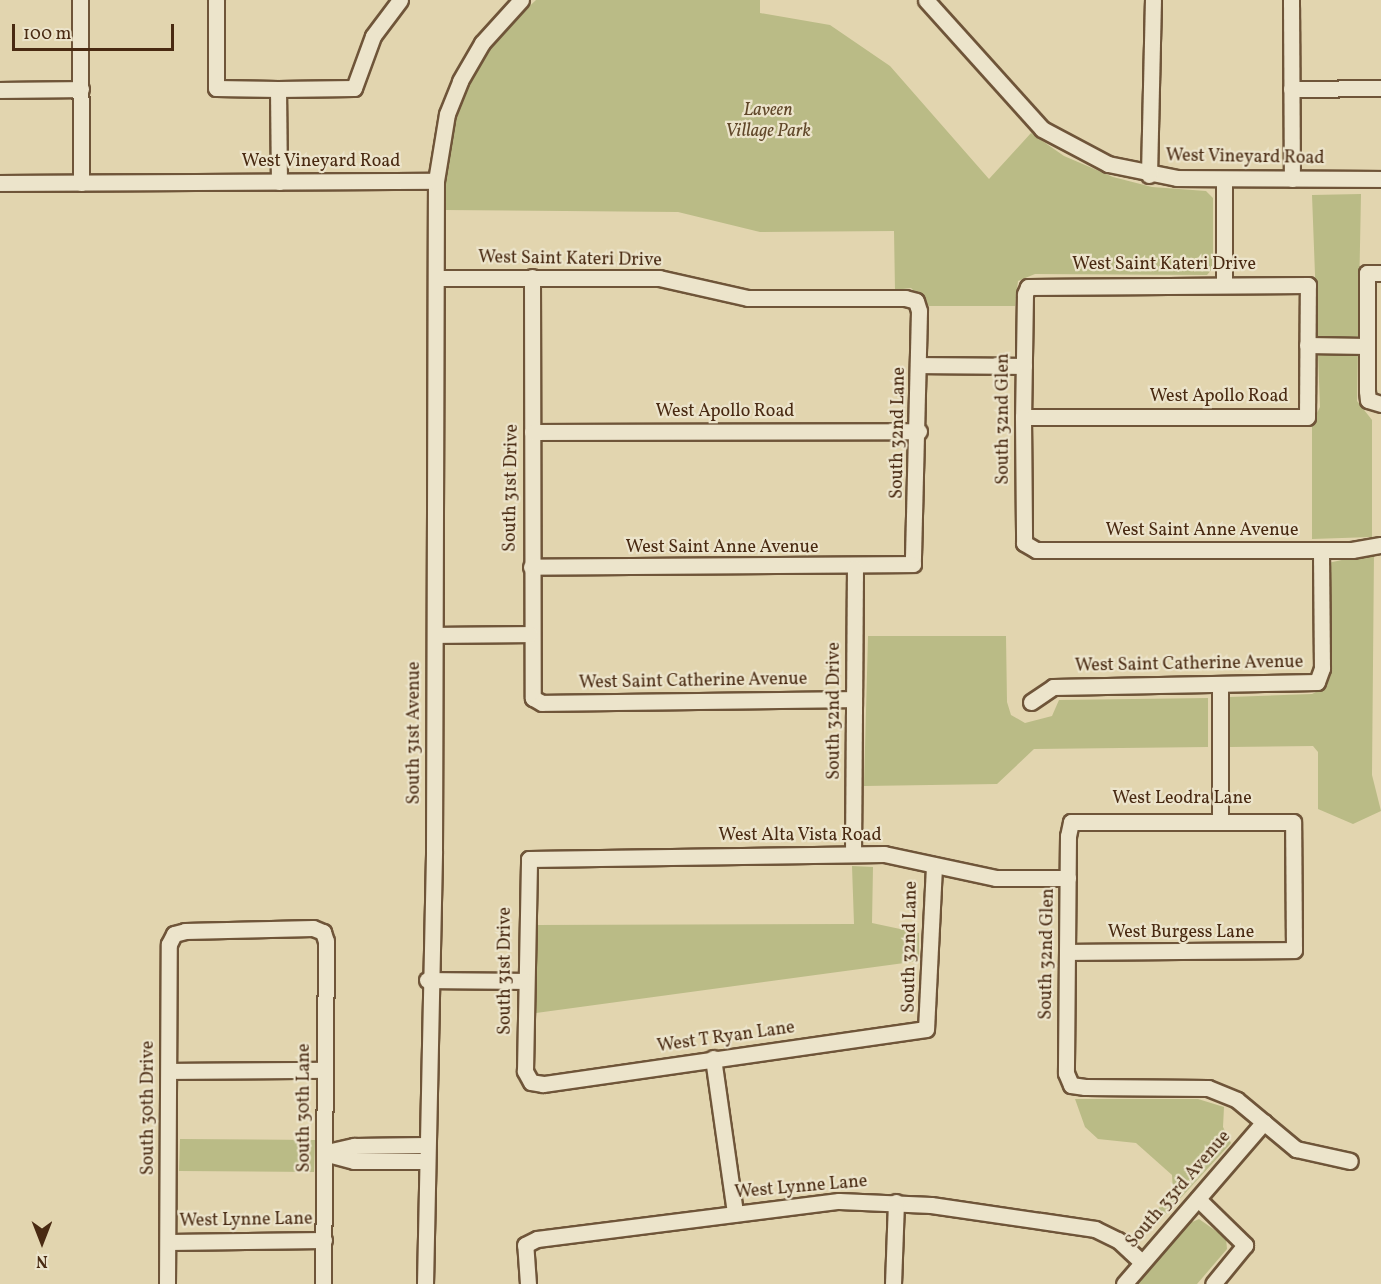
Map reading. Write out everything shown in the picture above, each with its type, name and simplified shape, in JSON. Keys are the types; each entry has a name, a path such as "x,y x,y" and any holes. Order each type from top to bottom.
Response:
{"street":[{"path":"80,0 81,183"},
{"path":"216,0 216,88 278,89 354,88 373,36 400,0"},
{"path":"436,181 447,114 460,81 498,21 520,0"},
{"name":"West Vineyard Road","path":"926,0 1042,129 1082,154 1149,175 1224,179 1381,178"},
{"path":"1149,175 1154,0"},
{"path":"1291,0 1292,179"},
{"path":"1292,88 1381,88"},
{"path":"0,90 81,89"},
{"path":"278,89 279,182"},
{"path":"1224,179 1224,284"},
{"name":"West Vineyard Road","path":"0,183 436,181"},
{"name":"South 31st Avenue","path":"425,1284 435,635 438,278 436,181"},
{"path":"1374,273 1367,346 1375,402"},
{"name":"South 31st Drive","path":"532,277 530,634 533,698"},
{"name":"West Saint Kateri Drive","path":"438,278 659,279 748,298 916,301"},
{"name":"West Saint Kateri Drive","path":"1025,294 1037,284 1308,285 1307,345"},
{"name":"South 32nd Glen","path":"1023,543 1025,294"},
{"name":"South 32nd Lane","path":"913,564 919,431 916,301"},
{"path":"1307,345 1367,346"},
{"name":"West Apollo Road","path":"1023,417 1307,417 1307,345"},
{"path":"919,365 1024,366"},
{"name":"West Apollo Road","path":"532,432 919,431"},
{"name":"West Saint Anne Avenue","path":"1023,543 1036,550 1321,551 1381,545"},
{"name":"West Saint Catherine Avenue","path":"1031,702 1053,687 1220,686 1317,682 1322,668 1321,551"},
{"name":"West Saint Anne Avenue","path":"531,567 855,568 913,564"},
{"name":"South 32nd Drive","path":"853,854 855,568"},
{"path":"435,635 530,634"},
{"path":"1220,686 1220,819"},
{"name":"West Saint Catherine Avenue","path":"533,698 542,703 854,699"},
{"name":"West Leodra Lane","path":"1071,822 1220,819 1293,822 1294,950"},
{"name":"South 32nd Glen","path":"1071,822 1068,878 1066,1073 1071,1085 1208,1088 1237,1100 1264,1122"},
{"name":"West Alta Vista Road","path":"529,859 884,854 996,878 1068,878"},
{"name":"South 31st Drive","path":"529,859 525,1071 531,1082"},
{"name":"South 32nd Lane","path":"926,1029 934,866"},
{"name":"South 30th Drive","path":"167,1284 169,1071 174,934 323,932"},
{"name":"South 30th Lane","path":"323,932 325,1070 323,1284"},
{"name":"West Burgess Lane","path":"1068,952 1294,950"},
{"path":"428,980 525,981"},
{"name":"West T Ryan Lane","path":"531,1082 543,1084 926,1029"},
{"path":"713,1058 735,1213"},
{"path":"169,1071 325,1070"},
{"path":"1264,1122 1296,1149 1350,1161"},
{"name":"South 33rd Avenue","path":"1124,1284 1264,1122"},
{"path":"324,1153 427,1153"},
{"path":"1198,1199 1245,1245 1213,1284"},
{"name":"West Lynne Lane","path":"528,1284 525,1245 735,1213 839,1201 896,1202 1095,1229 1118,1240 1142,1262"},
{"path":"893,1284 896,1202"},
{"name":"West Lynne Lane","path":"168,1242 324,1240"}],"green space":[{"name":"Laveen Village Park","path":"536,0 760,0 760,13 830,25 890,66 989,179 1031,133 1064,156 1113,177 1152,187 1206,191 1213,198 1213,268 1207,275 1035,274 1018,281 1015,306 929,306 911,288 895,290 894,231 760,232 678,212 444,210 446,160 462,96 499,35"},
{"path":"1361,194 1357,401 1372,420 1372,537 1312,539 1312,423 1320,407 1312,195"},
{"path":"1374,553 1372,775 1381,811 1353,824 1318,809 1318,752 1313,746 1230,747 1230,697 1312,694 1326,687 1331,674 1328,563"},
{"path":"868,636 1006,636 1007,702 1011,715 1025,723 1052,716 1059,700 1208,698 1208,747 1034,749 997,784 864,786"},
{"path":"852,866 873,867 872,923 919,933 919,961 536,1013 536,925 854,924"},
{"path":"1075,1099 1198,1099 1224,1107 1223,1127 1231,1143 1157,1224 1150,1219 1173,1191 1172,1175 1136,1143 1098,1139 1085,1127"},
{"path":"180,1139 315,1140 314,1172 179,1171"},
{"path":"1199,1219 1226,1238 1227,1249 1197,1284 1138,1284 1190,1223"}]}
